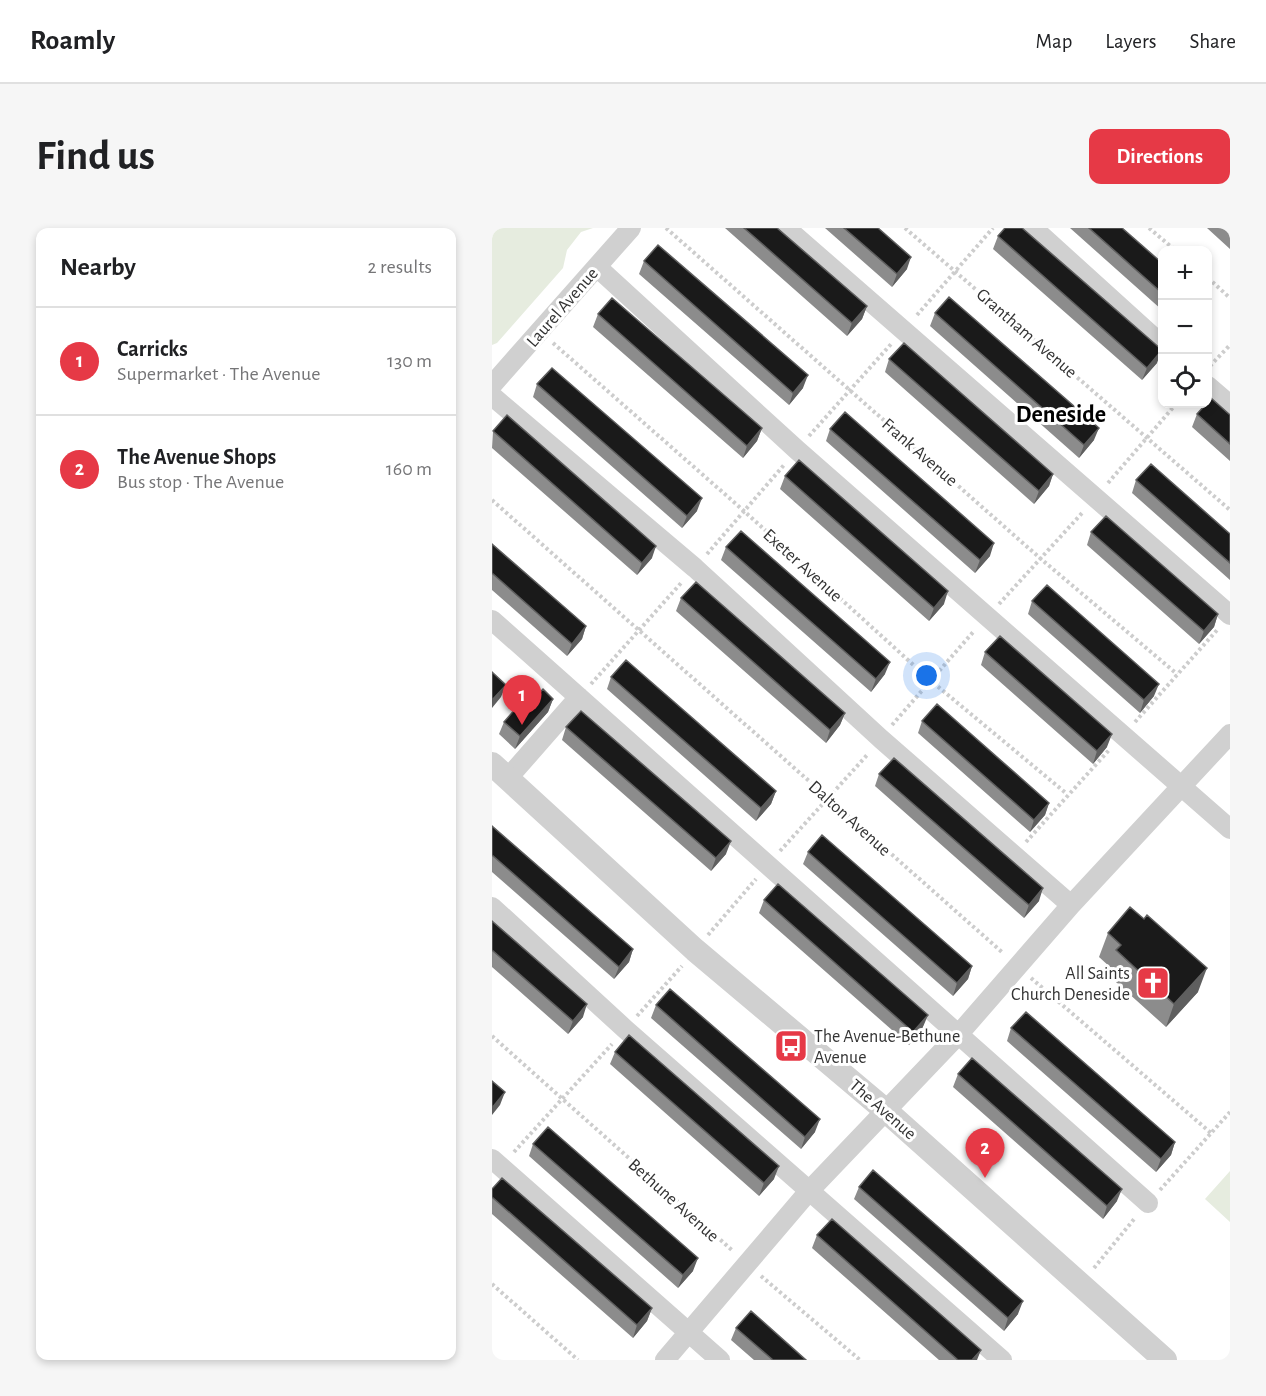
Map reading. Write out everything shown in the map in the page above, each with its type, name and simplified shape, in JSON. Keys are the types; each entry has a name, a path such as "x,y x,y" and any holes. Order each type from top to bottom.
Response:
{"street":[{"name":"Laurel Avenue","path":"492,385 541,333 632,228"},
{"path":"786,228 1230,615"},
{"path":"1033,228 1158,341"},
{"path":"597,267 797,450 1230,829"},
{"path":"1212,389 1230,405"},
{"path":"492,396 695,568 881,739 1071,905"},
{"path":"492,620 766,866 1148,1203"},
{"path":"500,771 579,697"},
{"path":"665,1360 809,1191 958,1035 1071,905 1230,734"},
{"name":"The Avenue","path":"500,771 695,950 885,1110 1165,1360"},
{"path":"492,907 626,1029 1002,1360"},
{"path":"496,1163 720,1360"}],"path":[{"name":"Frank Avenue","path":"666,228 1041,559 1177,674"},
{"name":"Grantham Avenue","path":"905,228 1230,510"},
{"path":"1149,228 1170,246"},
{"path":"1212,282 1230,298"},
{"name":"Exeter Avenue","path":"541,333 744,511 930,680 1067,794"},
{"path":"1212,365 1230,345"},
{"path":"496,1163 561,1099 626,1029 766,866 881,739 930,680 1041,559 1172,408"},
{"name":"Dalton Avenue","path":"492,500 1017,966 1210,1133"},
{"name":"Bethune Avenue","path":"492,1036 748,1265 860,1360"},
{"path":"492,1284 578,1360"}],"shaded area":[{"path":"492,228 593,228 581,232 567,250 563,268 497,343 492,345"},
{"path":"1230,1171 1230,1222 1205,1199"}],"building":[{"path":"744,228 777,228 867,306 852,323"},
{"path":"844,228 878,228 911,257 897,274"},
{"path":"1005,228 1022,228 1158,347 1158,355 1147,368 998,236"},
{"path":"1089,228 1122,228 1158,260 1158,289"},
{"path":"658,245 808,375 793,393 644,261"},
{"path":"949,297 1099,428 1084,445 935,313"},
{"path":"612,298 762,428 747,446 598,314"},
{"path":"904,343 1053,474 1039,491 889,359"},
{"path":"552,368 702,498 687,516 537,384"},
{"path":"1212,399 1230,415 1230,444 1197,414 1202,408 1212,408"},
{"path":"845,412 994,543 980,560 830,429"},
{"path":"507,415 656,546 642,563 493,431"},
{"path":"799,460 948,591 934,608 785,476"},
{"path":"1151,464 1230,534 1230,563 1136,480"},
{"path":"1106,516 1218,614 1204,631 1091,532"},
{"path":"741,531 890,662 876,679 726,547"},
{"path":"492,544 586,626 572,644 492,573"},
{"path":"696,582 845,713 830,730 681,598"},
{"path":"1047,585 1159,684 1144,700 1032,601"},
{"path":"1000,636 1112,734 1097,751 985,652"},
{"path":"626,660 776,791 761,808 611,677"},
{"path":"492,672 506,685 492,700"},
{"path":"543,689 553,699 520,736 504,722 525,698 530,703"},
{"path":"937,704 1049,803 1034,820 922,721"},
{"path":"581,711 731,841 716,858 566,727"},
{"path":"894,758 1043,888 1029,905 879,774"},
{"path":"492,826 633,949 619,967 492,855"},
{"path":"822,835 972,966 957,983 808,852"},
{"path":"778,884 928,1015 913,1032 764,900"},
{"path":"1130,907 1144,919 1147,915 1207,968 1174,1004 1116,950 1121,945 1108,933"},
{"path":"492,921 587,1004 573,1021 492,950"},
{"path":"670,989 820,1119 805,1137 656,1005"},
{"path":"1026,1012 1175,1142 1161,1159 1011,1028"},
{"path":"629,1035 779,1166 764,1183 615,1052"},
{"path":"972,1058 1122,1189 1107,1206 958,1074"},
{"path":"492,1081 505,1092 492,1108"},
{"path":"548,1127 698,1258 683,1275 533,1144"},
{"path":"873,1170 1023,1301 1008,1318 859,1187"},
{"path":"502,1178 652,1308 637,1325 492,1197 492,1189"},
{"path":"832,1219 981,1350 972,1360 958,1360 817,1235"},
{"path":"751,1311 806,1360 773,1360 736,1328"}],"place":[{"name":"Carricks","path":"522,725"},
{"name":"All Saints Church Deneside","path":"1153,983"},
{"name":"The Avenue-Bethune Avenue","path":"791,1046"},
{"name":"The Avenue Shops","path":"985,1178"}],"district":[{"name":"Deneside","path":"1061,414"}]}
